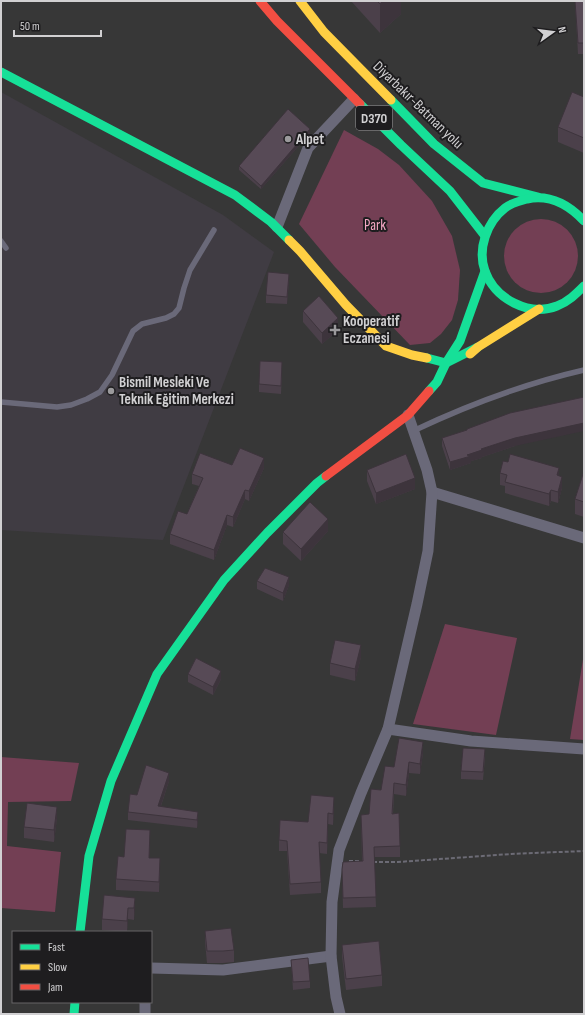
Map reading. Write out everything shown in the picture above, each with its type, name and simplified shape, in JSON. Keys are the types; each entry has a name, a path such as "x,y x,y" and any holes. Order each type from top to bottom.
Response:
{"main road":[{"name":"D370","path":"260,1 277,21 354,99 450,191 485,236"},
{"name":"Diyarbakır-Batman yolu","path":"300,1 324,32 434,144 483,184 555,200 571,207 584,221"},
{"path":"1,72 234,195 271,222 300,251 346,305 386,346 412,355 446,363 478,348"},
{"path":"538,197 521,200 505,208 493,220 485,236 482,254 485,271 493,286 506,299 522,307 539,309 556,306 575,299 584,286"},
{"path":"436,382 460,341 485,271"},
{"path":"80,931 90,856 111,780 157,674 224,580 267,532 317,483 408,415 436,382 478,348 539,309"},
{"path":"74,1014 75,1003"}],"street":[{"path":"277,228 308,148 354,99"},
{"path":"340,1014 336,997 331,956 332,902 339,850 388,729 428,551 432,492 427,470 408,415"},
{"path":"432,492 584,538"},
{"path":"388,729 470,742 584,749"},
{"path":"152,968 223,970 331,956"},
{"path":"145,1003 145,1014"}],"lane":[{"path":"1,402 57,407 71,405 100,392 112,375 133,331 142,324 166,318 174,314 179,308 190,270 214,230"},
{"path":"1,241 6,248"},
{"path":"413,431 444,416 504,392 554,377 584,370"}],"path":[{"path":"368,862 398,862 511,854 584,851"},
{"path":"338,861 360,861"}],"shaded area":[{"name":"Bismil Mesleki Ve Teknik Eğitim Merkezi","path":"1,92 223,215 274,252 163,540 1,530"}],"green space":[{"name":"Park","path":"344,130 378,149 399,165 432,201 452,236 460,270 458,300 452,320 441,334 430,343 410,345 335,267 299,224"},
{"path":"541,219 555,222 567,230 575,242 578,256 575,270 567,282 555,290 541,293 527,290 515,282 507,270 504,256 507,242 515,230 527,222"},
{"path":"445,624 517,638 496,735 413,724"},
{"path":"584,653 584,740 570,739"},
{"path":"1,757 79,763 71,801 8,802 7,846 61,852 55,912 1,908"}],"building":[{"path":"575,1 584,1 584,43 578,43"},
{"path":"572,92 584,97 584,138 558,127"},
{"path":"288,109 310,129 261,186 239,166"},
{"path":"268,272 289,274 287,297 266,295"},
{"path":"319,296 338,318 322,333 303,311"},
{"path":"260,361 282,362 281,386 259,384"},
{"path":"584,397 584,423 515,438 467,455 471,456 450,462 442,438 510,413"},
{"path":"240,448 264,458 249,491 245,490 233,517 227,515 214,550 170,534 178,511 187,514 203,478 192,474 200,453 232,465"},
{"path":"406,454 415,478 376,493 367,470"},
{"path":"510,454 559,468 557,475 562,477 558,492 551,490 549,494 505,482 507,475 500,473 503,461 508,462"},
{"path":"584,471 584,502 575,499"},
{"path":"310,502 328,519 301,549 283,532"},
{"path":"265,568 289,577 283,593 257,581"},
{"path":"335,640 361,645 355,669 330,663"},
{"path":"196,658 221,671 213,687 188,674"},
{"path":"399,738 423,742 420,764 409,762 406,785 394,783 392,814 399,813 400,846 374,847 376,897 343,898 343,862 363,861 361,815 369,814 371,789 381,790 385,766 394,767"},
{"path":"463,748 485,749 483,772 461,771"},
{"path":"146,765 169,773 158,806 198,812 197,820 128,812 130,794 137,795"},
{"path":"311,795 334,797 333,814 328,813 327,843 319,842 321,882 290,884 287,841 279,840 280,820 308,822"},
{"path":"27,803 57,807 54,830 24,827"},
{"path":"126,829 150,830 149,858 160,858 159,882 116,879 118,856 124,857"},
{"path":"104,895 135,898 134,908 128,908 127,921 102,919"},
{"path":"231,928 234,950 207,951 205,931"},
{"path":"379,941 382,975 346,979 342,945"},
{"path":"308,958 310,981 293,982 291,960"}],"traffic: fast":[{"path":"1,72 235,195 271,222 289,240"},
{"path":"391,100 434,144 483,183 538,197"},
{"path":"360,104 450,191 485,236"},
{"path":"584,221 572,210 558,202 544,198 519,201 505,208 493,221 485,236 482,254 485,271 497,290 514,303 525,307 546,309 557,306 575,295 584,286"},
{"path":"429,391 437,382 446,363 460,341 485,271"},
{"path":"427,358 446,363 478,347"},
{"path":"80,931 89,856 111,781 157,674 224,580 267,533 317,483 326,476"},
{"path":"74,1014 75,1003"}],"traffic: slow":[{"path":"300,1 324,32 391,100"},
{"path":"289,240 346,305 386,346 412,355 427,358"},
{"path":"470,354 478,347 539,309"}],"traffic: jam":[{"path":"260,1 277,21 360,104"},
{"path":"326,476 408,415 429,391"}],"place":[{"name":"Alpet","path":"288,139"},
{"name":"Kooperatif Eczanesi","path":"335,330"},
{"name":"Bismil Mesleki Ve Teknik Eğitim Merkezi","path":"111,391"}]}
